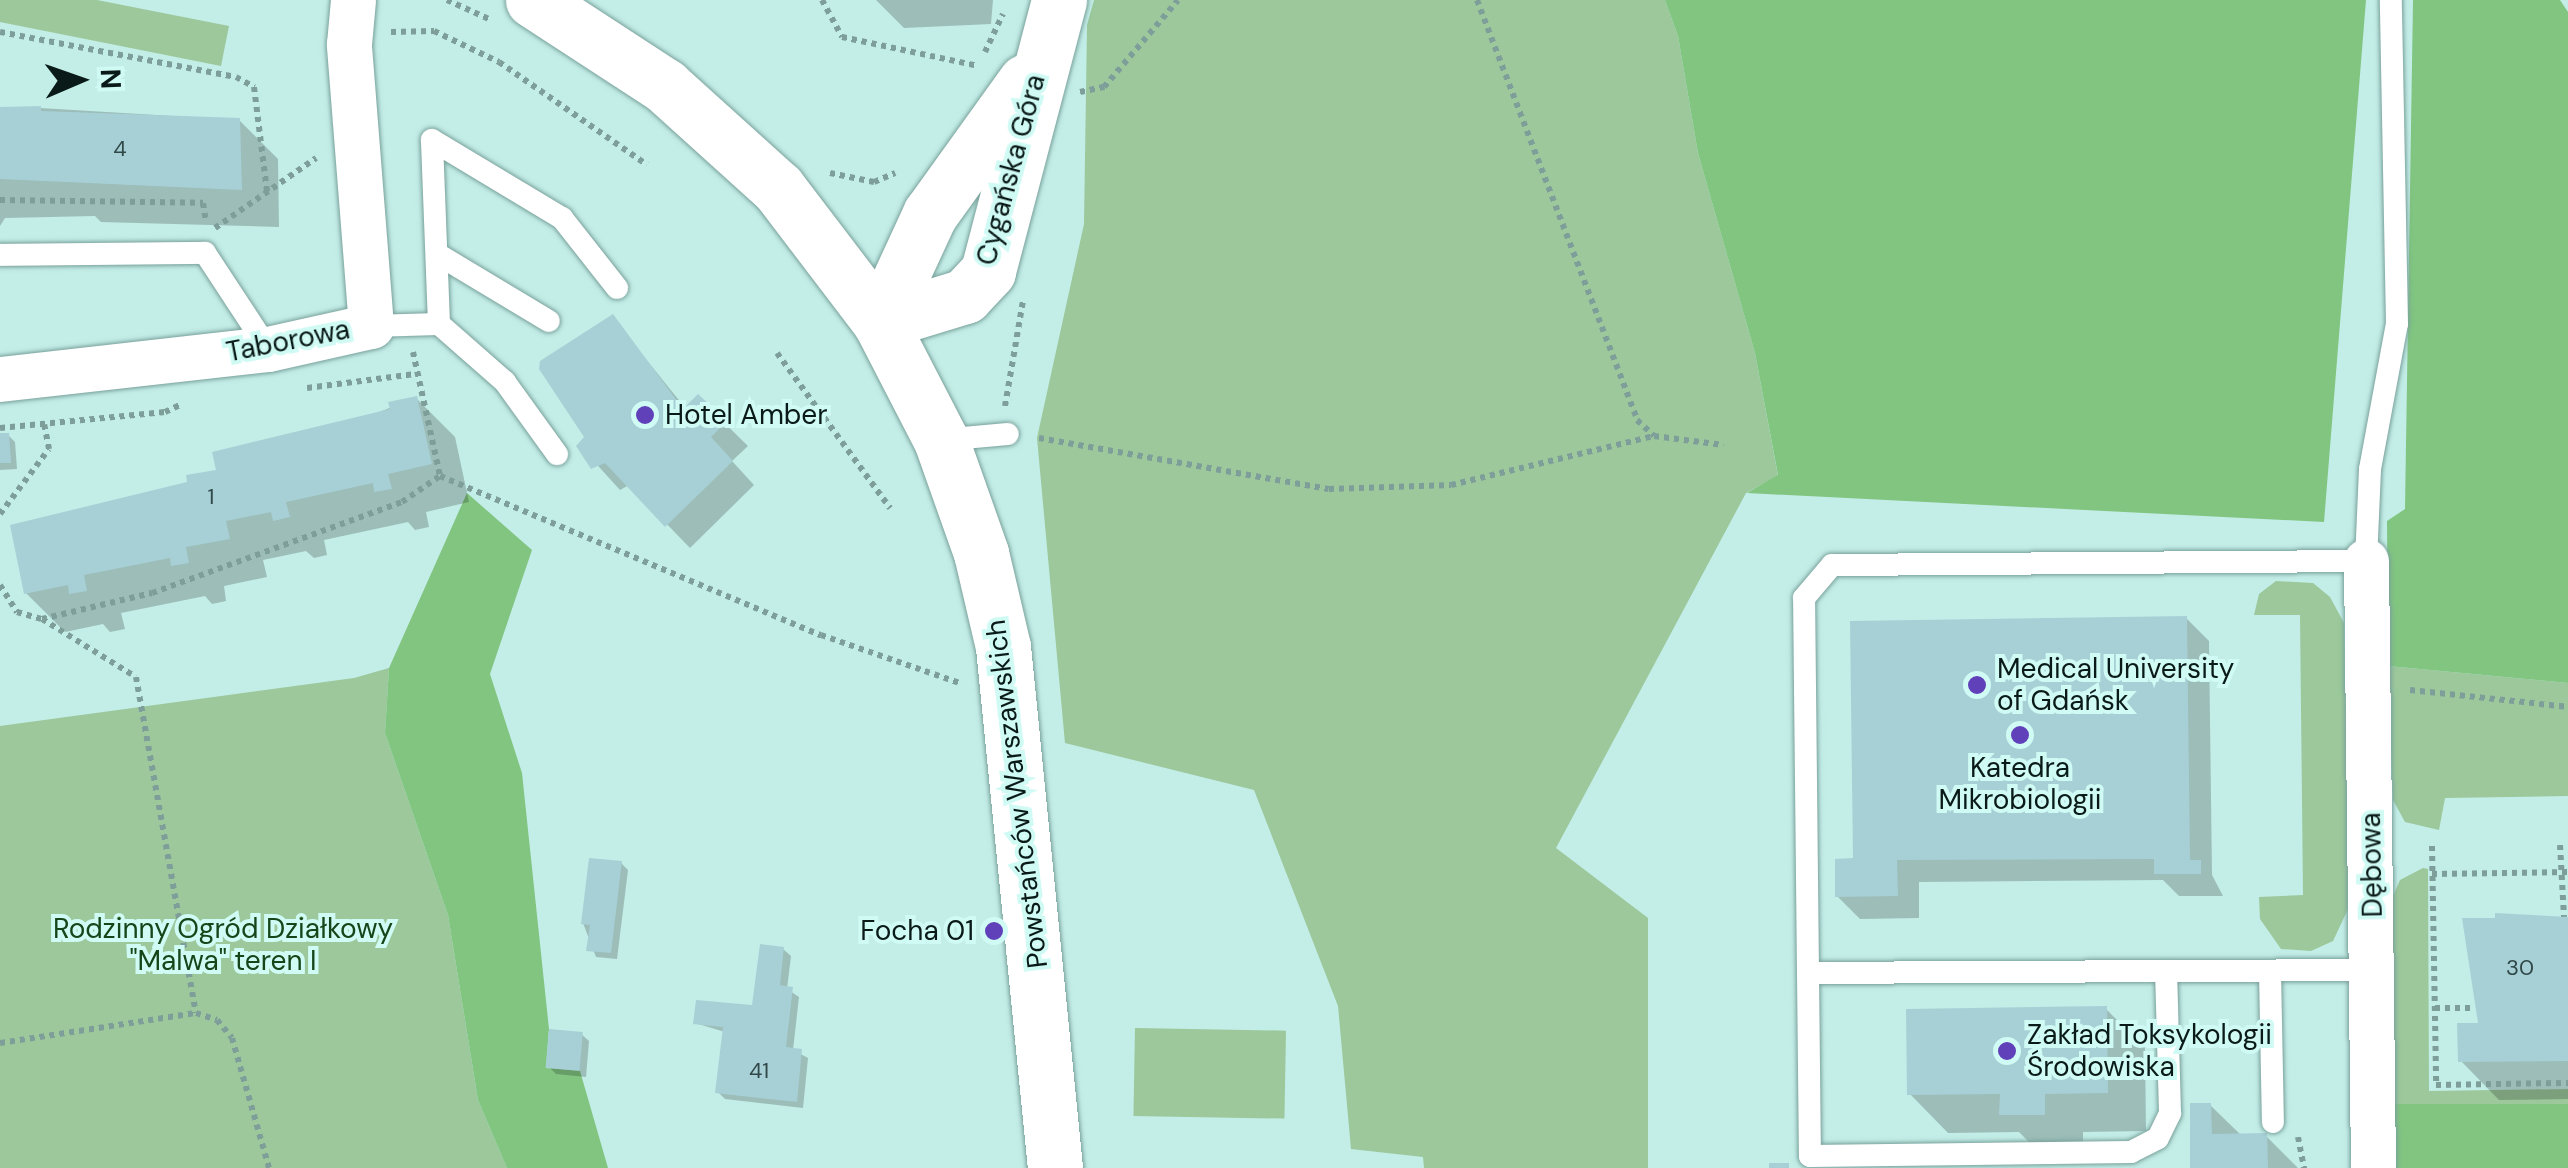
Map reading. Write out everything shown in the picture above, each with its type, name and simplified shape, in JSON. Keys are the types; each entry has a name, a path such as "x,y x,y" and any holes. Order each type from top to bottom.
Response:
{"street":[{"name":"Cygańska Góra","path":"880,322 965,296 988,270 1059,0"},
{"name":"Powstańców Warszawskich","path":"513,10 626,58 717,130 778,188 880,322 941,440 981,553 1003,647 1055,1168"},
{"name":"Taborowa","path":"0,379 268,349 370,326 349,44 362,19"},
{"name":"Cygańska Góra","path":"880,322 930,214 1041,58"},
{"name":"Dębowa","path":"2366,562 2373,1168"}],"lane":[{"path":"2166,971 2170,1114 2158,1138 2131,1152 1810,1162 1804,598 1832,565 2366,562 2370,469 2397,324 2391,0"},
{"path":"439,324 432,140 562,218 616,288"},
{"path":"0,255 206,243 268,349"},
{"path":"439,255 549,321"},
{"path":"370,326 439,324 504,382 557,454"},
{"path":"941,440 1008,434"},
{"path":"2270,970 2273,1122"},
{"path":"1808,973 2373,970"}],"path":[{"path":"446,0 513,10"},
{"path":"822,0 842,37 978,66"},
{"path":"1086,95 1104,88 1178,0"},
{"path":"1476,0 1617,372 1637,420 1654,436"},
{"path":"362,19 434,30 499,62 647,165"},
{"path":"0,32 236,77 254,87 267,192 206,243"},
{"path":"0,200 203,203 206,243"},
{"path":"777,353 890,508"},
{"path":"415,374 440,476"},
{"path":"0,514 48,449 44,424"},
{"path":"1037,438 1329,489 1451,485 1654,436 1724,445"},
{"path":"42,619 152,593 402,502 440,476"},
{"path":"440,476 822,636 975,688"},
{"path":"0,585 17,612 42,619 136,678 196,1014"},
{"path":"2370,686 2568,707"},
{"path":"2560,845 2565,872 2564,917"},
{"path":"2432,846 2436,1085 2568,1083"},
{"path":"2432,874 2565,872"},
{"path":"2434,1008 2475,1008"},
{"path":"0,1044 196,1014 218,1020 232,1038 269,1168"}],"green space":[{"path":"0,0 97,0 229,26 221,66 0,22"},
{"path":"1094,0 1665,0 1678,36 1698,153 1755,353 1778,476 1746,493 1556,848 1648,918 1648,1168 1424,1168 1423,1157 1351,1149 1338,1006 1254,790 1065,743 1037,438 1084,224 1087,25"},
{"path":"1665,0 2366,0 2324,522 1747,493 1778,475 1755,353 1698,153 1678,36"},
{"path":"2413,0 2560,0 2568,12 2568,683 2388,666 2387,521 2405,509"},
{"path":"467,493 532,550 490,674 522,773 549,1029 546,1068 580,1071 608,1168 507,1168 478,1100 448,915 385,733 389,668"},
{"path":"2276,581 2313,583 2330,597 2344,623 2349,907 2333,941 2311,951 2281,949 2260,919 2259,897 2303,895 2300,615 2254,615 2259,594"},
{"path":"2388,666 2568,683 2568,796 2445,798 2439,830 2405,822 2393,800"},
{"name":"Rodzinny Ogród Działkowy \"Malwa\" teren I","path":"389,668 385,733 448,915 478,1100 507,1168 0,1168 0,726 354,678"},
{"path":"2428,869 2429,1091 2568,1089 2568,1104 2391,1106 2392,898 2400,880"},
{"path":"1135,1028 1286,1031 1284,1119 1133,1116"},
{"path":"2391,1104 2568,1104 2568,1168 2391,1168"}],"building":[{"path":"41,106 41,111 240,118 242,190 0,179 0,107"},
{"name":"Hotel Amber","path":"613,314 683,409 698,394 727,421 711,437 733,461 665,527 605,463 591,469 576,446 584,437 539,369 540,361"},
{"path":"417,396 432,464 388,474 392,489 374,492 373,483 286,502 290,517 273,521 271,512 226,521 230,539 186,547 189,563 171,566 170,558 84,575 87,591 69,594 68,585 24,594 10,525 187,482 186,475 216,470 212,452 390,409 388,402"},
{"path":"0,433 9,433 11,463 0,463"},
{"name":"Katedra Mikrobiologii","path":"2187,616 2190,860 2201,860 2201,874 2154,874 2154,859 1897,860 1898,896 1835,897 1835,859 1853,858 1850,621"},
{"path":"589,858 622,861 611,953 586,951 590,925 581,924"},
{"path":"2495,913 2568,917 2568,1061 2458,1062 2457,1023 2478,1023 2462,918 2495,918"},
{"path":"760,944 784,947 780,985 793,987 786,1047 802,1049 797,1102 715,1093 723,1027 693,1024 696,1000 752,1005"},
{"name":"Zakład Toksykologii Środowiska","path":"2107,1006 2108,1093 2045,1094 2045,1115 1999,1115 2000,1094 1907,1095 1906,1009"},
{"path":"549,1029 583,1032 579,1071 546,1068"},
{"path":"2190,1103 2211,1103 2212,1134 2267,1133 2268,1168 2190,1168"},
{"path":"1769,1163 1789,1163 1789,1168 1769,1168"}],"place":[{"name":"Hotel Amber","path":"645,415"},
{"name":"Medical University of Gdańsk","path":"1977,685"},
{"name":"Katedra Mikrobiologii","path":"2020,735"},
{"name":"Focha 01","path":"994,931"},
{"name":"Zakład Toksykologii Środowiska","path":"2007,1051"}]}
